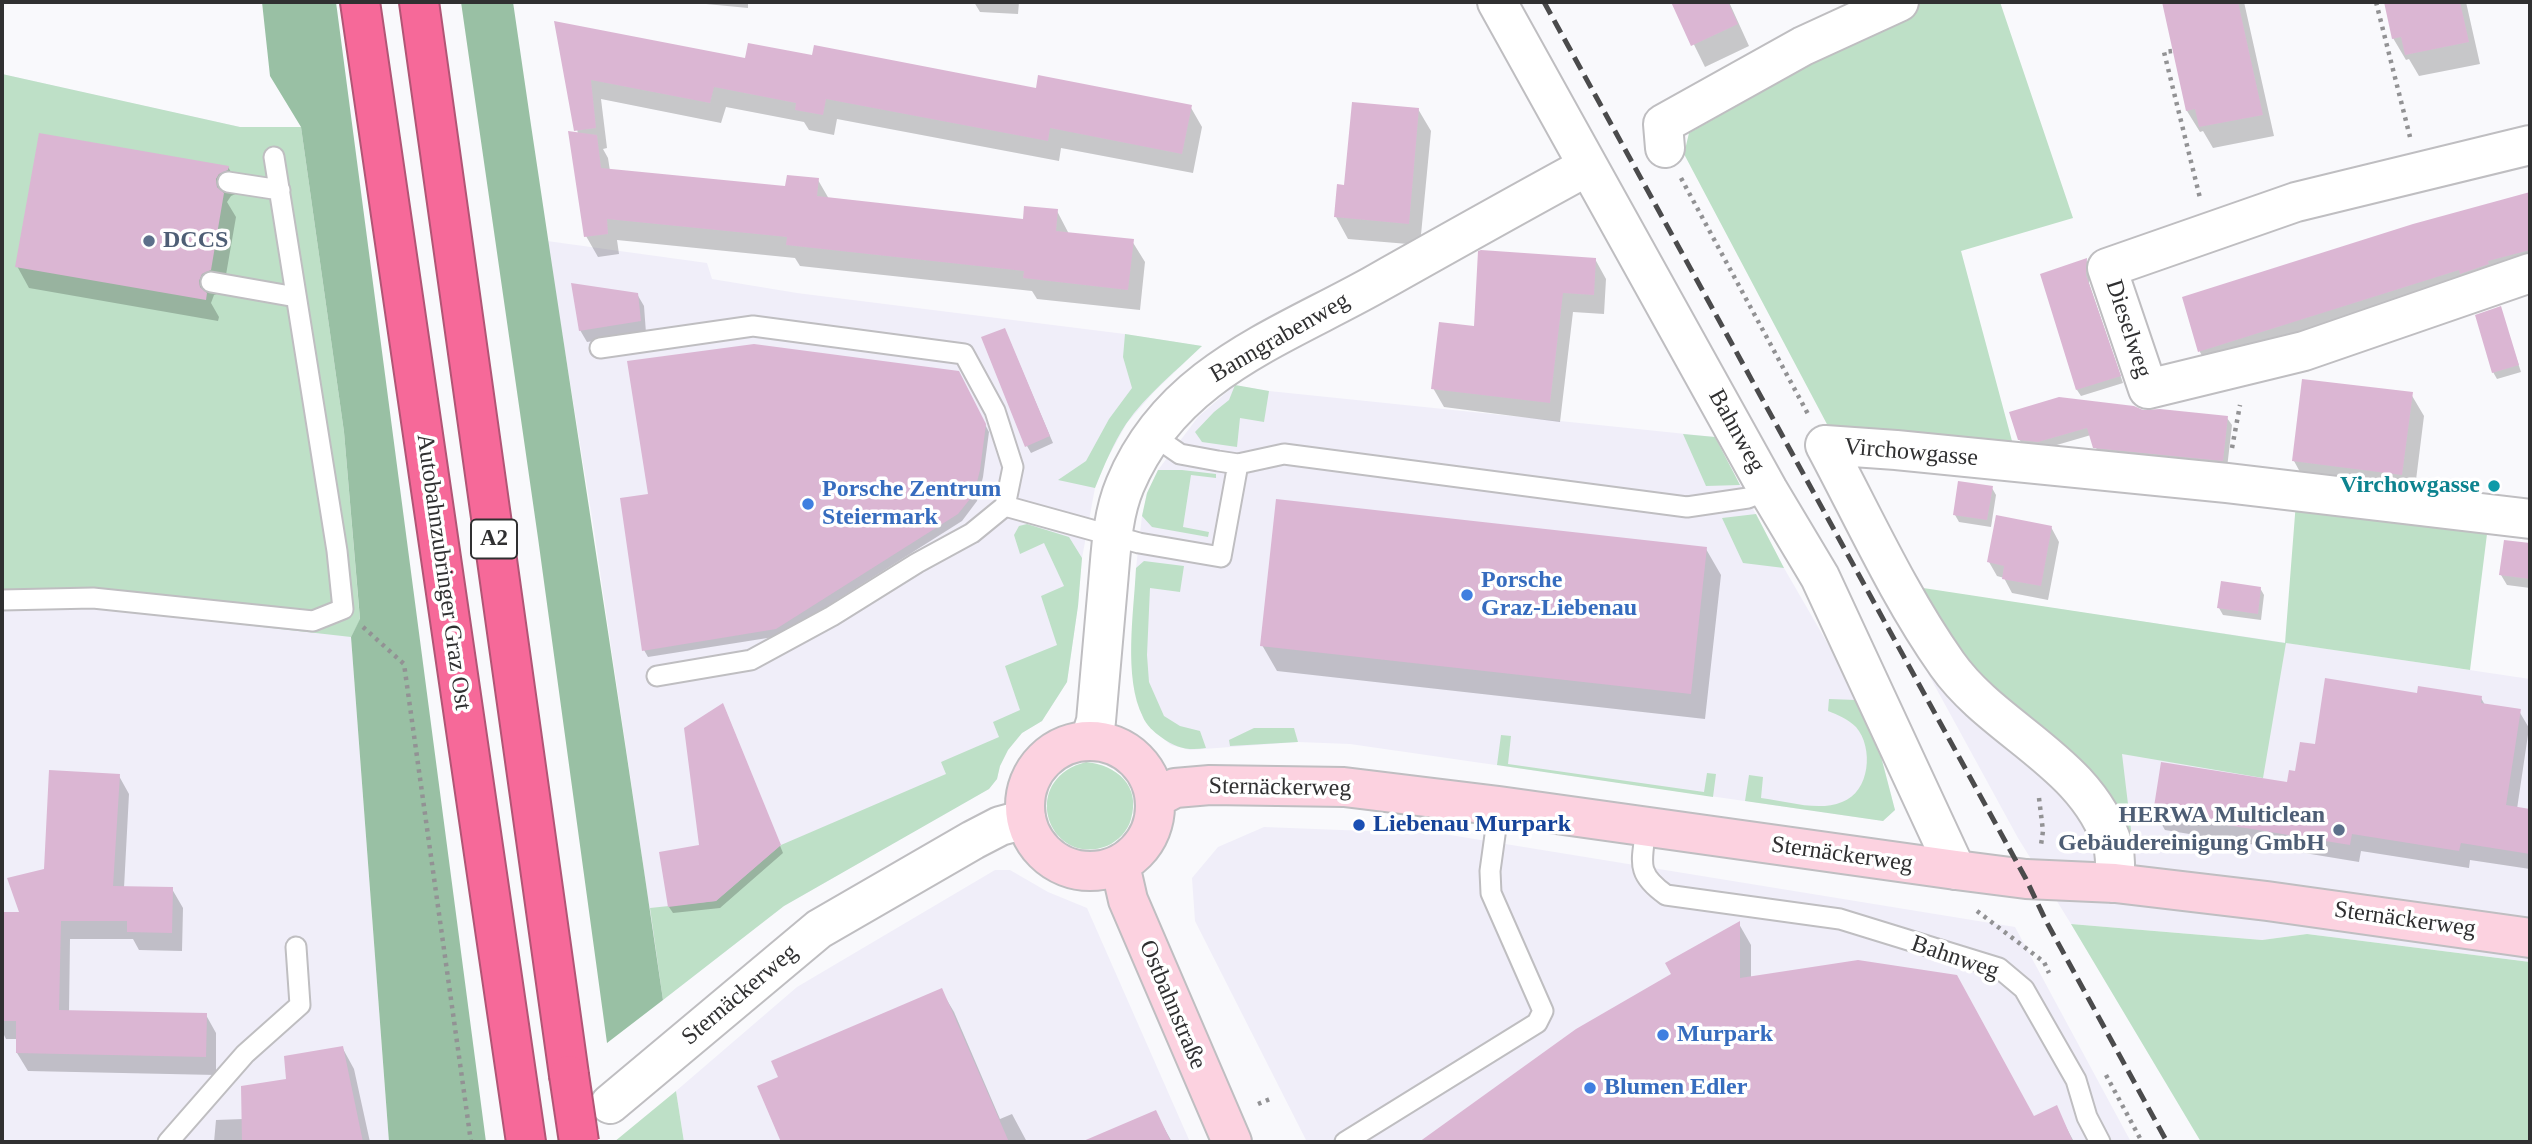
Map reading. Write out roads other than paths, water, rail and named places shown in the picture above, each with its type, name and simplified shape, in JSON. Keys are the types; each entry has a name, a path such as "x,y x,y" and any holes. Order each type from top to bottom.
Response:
{"highway":[{"name":"Autobahnzubringer Graz Ost","path":"360,2 525,1131"},
{"name":"A2","path":"419,2 579,1142"}],"main road":[{"path":"1090,740 1121,748 1144,768 1156,798 1149,837 1120,865 1091,872 1062,865 1038,846 1026,819 1025,796 1032,774 1048,756 1067,744 1090,740"},
{"name":"Sternäckerweg","path":"1156,798 1175,788 1210,785 1344,787 1956,870 2052,880 2115,883 2267,901 2530,938"},
{"name":"Ostbahnstraße","path":"1120,865 1122,882 1138,925 1232,1142"}],"street":[{"name":"Bahnweg","path":"1497,2 1768,490 1820,577 1956,870"},
{"path":"1665,148 1663,124 1803,46 1899,2"},
{"name":"Dieselweg","path":"2530,145 2296,202 2108,268 2148,389 2304,351 2530,273"},
{"name":"Banngrabenweg","path":"1090,740 1096,722 1118,503 1125,484 1152,434 1190,392 1249,350 1588,166"},
{"name":"Virchowgasse","path":"2115,883 2113,847 2085,793 2063,769 1987,709 1964,686 1926,633 1825,445 2227,483 2530,519"},
{"name":"Sternäckerweg","path":"610,1104 819,929 973,840 1000,827 1026,819"}],"lane":[{"path":"2,600 93,598 313,621 343,609 337,551 274,157"},
{"path":"228,182 279,190"},
{"path":"211,282 296,297"},
{"path":"600,348 753,326 964,354 995,411 1013,467 1005,506 972,533 917,563 832,616 751,660 657,676"},
{"path":"1152,434 1181,454 1238,464 1283,454 1687,507 1748,498 1768,490"},
{"path":"1005,506 1113,535 1221,558 1238,464"},
{"path":"1345,1142 1538,1023 1543,1011 1491,893 1490,870 1499,806"},
{"name":"Bahnweg","path":"1646,828 1642,867 1650,883 1666,895 1840,919 1999,968 2024,989 2076,1080 2087,1117 2100,1142"},
{"path":"168,1142 245,1054 300,1005 296,947"}],"railway":[{"path":"1544,2 2026,879 2046,921 2167,1142"}],"place":[{"name":"DCCS","path":"149,241"},
{"name":"Virchowgasse","path":"2494,486"},
{"name":"Porsche Zentrum Steiermark","path":"808,504"},
{"name":"Porsche Graz-Liebenau","path":"1467,595"},
{"name":"Liebenau Murpark","path":"1359,825"},
{"name":"HERWA Multiclean Gebäudereinigung GmbH","path":"2339,830"},
{"name":"Murpark","path":"1663,1035"},
{"name":"Blumen Edler","path":"1590,1088"}]}
